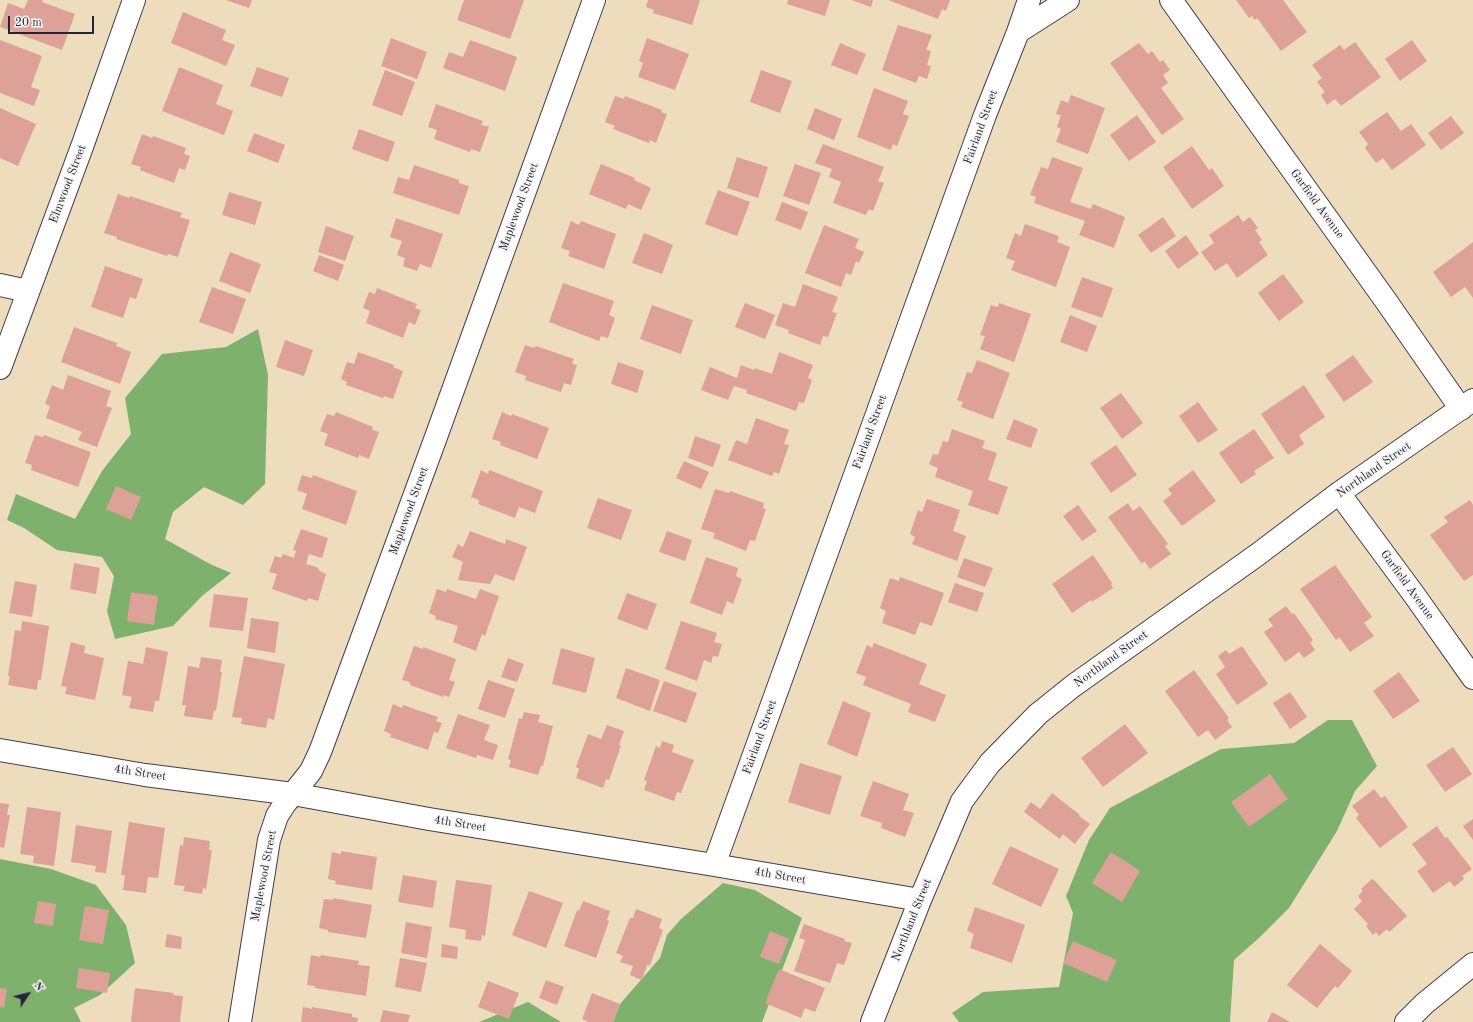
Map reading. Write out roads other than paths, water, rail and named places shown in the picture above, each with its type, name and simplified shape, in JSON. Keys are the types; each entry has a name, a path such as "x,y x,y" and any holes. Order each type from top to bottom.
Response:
{"street":[{"name":"Elmwood Street","path":"0,368 83,144 134,0"},
{"name":"Maplewood Street","path":"240,1022 269,840 277,816 311,771 320,752 594,0"},
{"name":"Fairland Street","path":"714,865 984,115 1018,32 1029,0"},
{"path":"1018,32 1068,0"},
{"name":"Garfield Avenue","path":"1171,0 1382,294 1467,404"},
{"path":"0,285 28,291"},
{"name":"Northland Street","path":"872,1022 920,900 962,801 990,764 1038,714 1073,686 1340,493 1467,404"},
{"name":"Garfield Avenue","path":"1340,493 1473,678"},
{"name":"4th Street","path":"0,750 145,775 293,794 429,819 920,900"},
{"path":"1406,1022 1424,1004 1473,964"}]}
